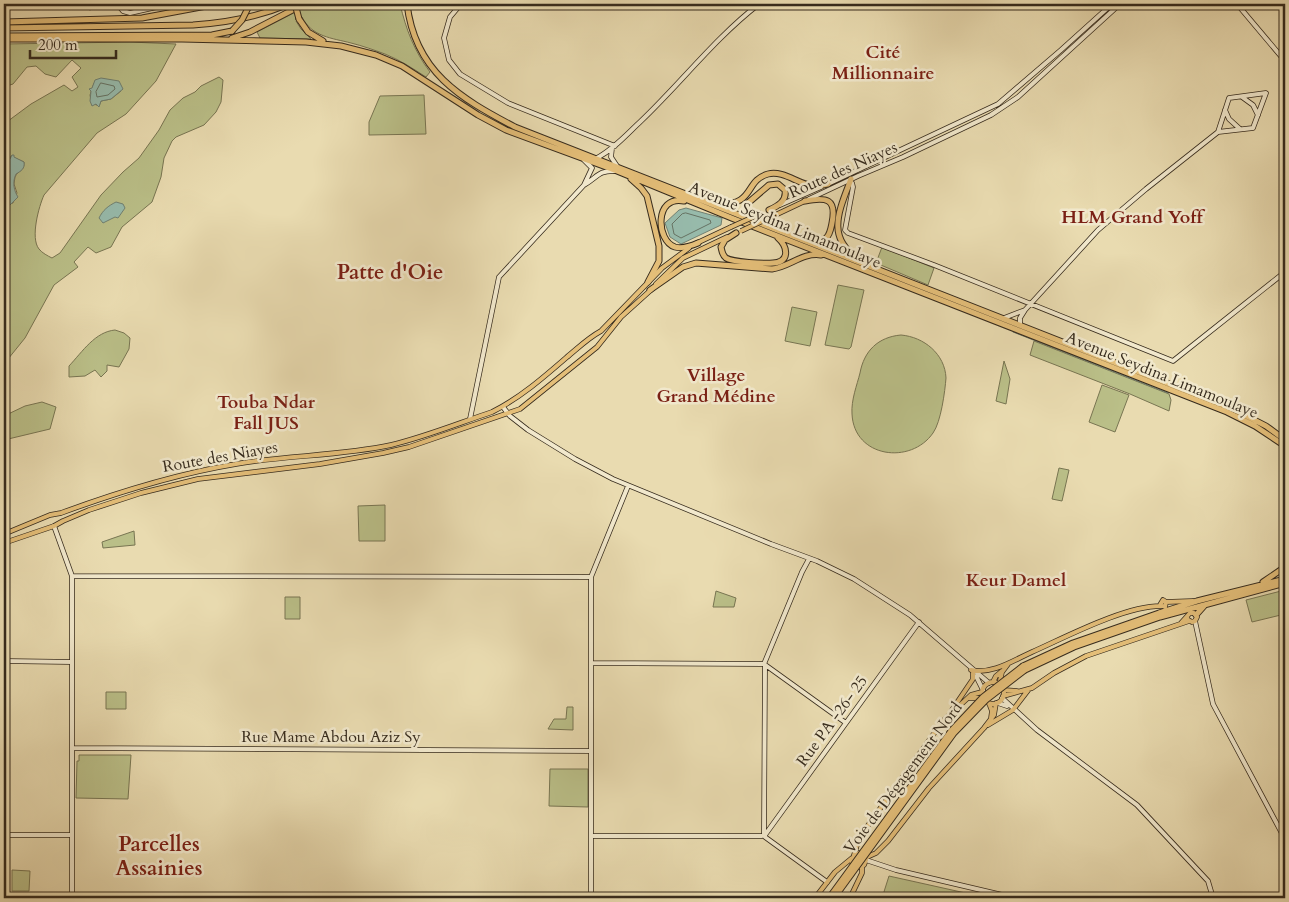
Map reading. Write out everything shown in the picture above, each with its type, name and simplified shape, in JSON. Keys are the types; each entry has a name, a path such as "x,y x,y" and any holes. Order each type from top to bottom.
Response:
{"highway":[{"path":"185,10 207,4"},
{"path":"4,22 127,20 217,4"},
{"path":"4,28 201,25 253,16 290,4"},
{"path":"295,4 299,19 313,36 325,42 341,46"},
{"path":"224,40 250,32 304,4"},
{"name":"Avenue Seydina Limamoulaye","path":"407,4 414,36 423,54 438,76 454,90 515,127 597,158 625,174 697,204 1221,409 1265,432 1285,448"},
{"path":"4,38 212,35 232,31 242,20 250,6"},
{"name":"Avenue Seydina Limamoulaye","path":"4,38 276,41 320,43 361,50 402,66 495,125 534,141 617,169 755,221 1233,409 1266,426 1285,440"},
{"path":"625,174 644,191 652,214 660,252 659,262 648,282"},
{"path":"710,204 738,202 758,180 770,174 779,174 813,186 828,184"},
{"path":"850,181 843,198 838,222 838,236 847,250 871,267"},
{"path":"755,221 747,212 747,205 769,185 778,184 783,187 785,196 781,203 769,210"},
{"path":"805,201 824,198 830,202 834,210 827,238 820,242 807,242"},
{"path":"697,204 680,200 673,201 663,208 661,219 664,236 673,247 683,247 698,243"},
{"path":"738,232 722,244 721,249 726,257 730,260 771,264 782,260 786,250 784,243 774,234"},
{"path":"650,290 683,268 696,263 772,269 783,267 808,255 816,254 831,257"},
{"path":"1250,588 1272,577 1285,567"},
{"name":"Voie de Dégagement Nord","path":"829,898 951,731 983,697 1024,668 1073,643 1197,601 1285,579"},
{"name":"Voie de Dégagement Nord","path":"834,898 954,733 986,700 1024,668 1074,647 1154,619 1285,583"},
{"path":"1192,619 1206,604"}],"main road":[{"name":"Route des Niayes","path":"4,543 53,526 63,520 117,500 166,486 198,479 323,463 410,447 527,405 597,347 621,317 683,258 805,201"},
{"name":"Route des Niayes","path":"4,534 50,515 55,515 130,488 236,464 360,451 390,445 492,412 503,407 532,386 589,338 601,331 673,259 698,243 769,210"},
{"path":"46,518 46,523 53,526 58,519 55,515"},
{"path":"852,863 858,841 970,684 973,679 973,671 986,672 1092,625 1153,607 1161,604 1164,600 1166,602 1197,601"},
{"path":"984,728 1012,709 1029,689 1061,669 1086,656 1192,619"},
{"path":"999,685 1004,670 1009,663"},
{"path":"948,715 973,694 982,691 998,673 1004,670"},
{"path":"991,683 999,685 1003,690 1002,697"},
{"path":"815,898 853,856 873,854 888,841 929,788 991,720 996,712 997,703 1002,697 1029,689"},
{"path":"1003,690 1017,691"},
{"path":"982,691 992,711 991,720"},
{"path":"968,698 984,698"},
{"path":"988,703 997,703"},
{"path":"850,898 860,877 864,856 858,841"},
{"path":"873,854 874,863"},
{"path":"842,866 852,863 861,866"}],"street":[{"path":"117,4 123,11 130,13 170,4"},
{"path":"461,4 450,17 444,38 449,60 460,74 508,103 613,147"},
{"path":"597,158 613,147 648,115 734,24 758,4"},
{"name":"Route des Niayes","path":"769,210 998,104 1112,4"},
{"name":"Route des Niayes","path":"805,201 992,115 1018,97 1120,4"},
{"path":"1237,4 1285,61"},
{"path":"1003,318 1025,310 1032,305 1098,230 1218,132 1253,128 1266,93 1229,98 1218,132"},
{"path":"1242,97 1253,105 1258,115"},
{"path":"1225,110 1229,119 1240,129"},
{"path":"470,419 499,277 584,185 599,173 617,169 611,157 613,147"},
{"path":"579,157 592,168 584,185"},
{"path":"850,181 853,187 845,230 848,233 1173,361 1285,272"},
{"path":"1020,325 1020,318 1025,310"},
{"path":"503,407 507,413 528,430 575,459 628,486 817,561 854,579 918,622 973,671 991,683"},
{"path":"591,898 592,577 628,486"},
{"path":"53,526 72,576 72,898"},
{"path":"764,836 765,664 809,559"},
{"path":"72,576 592,577"},
{"path":"1192,619 1213,704 1285,839"},
{"name":"Rue PA -26- 25","path":"764,836 918,622"},
{"path":"4,661 72,662"},
{"path":"592,664 765,664 846,723"},
{"path":"973,671 982,691"},
{"path":"1002,697 1012,709 1136,804 1208,881 1213,898"},
{"path":"997,703 1012,709"},
{"name":"Rue Mame Abdou Aziz Sy","path":"72,748 591,751"},
{"path":"4,835 72,835"},
{"path":"591,836 764,836 828,882"},
{"path":"864,856 874,863 1015,898"},
{"path":"861,866 874,863"}],"green space":[{"path":"4,4 102,4 90,10 78,5 4,7"},
{"path":"311,4 400,4 411,40 430,72 426,77 385,54 360,45 323,36 311,29 302,17 296,21 311,39 260,38 257,32"},
{"path":"130,42 176,44 156,81 126,114 97,133 44,195 38,214 35,237 39,249 52,258 60,253 101,195 139,158 159,130 170,110 183,98 195,92 201,86 219,77 223,80 221,102 216,112 204,125 176,137 172,141 164,158 161,177 152,202 122,227 111,247 96,253 88,247 74,262 78,267 54,285 25,338 4,364 4,206 13,203 17,193 14,184 15,177 22,169 24,162 12,155 4,164 4,124 31,104 64,85 72,91 78,87 72,77 81,68 72,60 56,77 45,74 36,66 27,67 13,84 4,87 4,44","holes":["94,83 121,91 111,99 101,101 99,106 92,105 90,95"]},
{"path":"424,95 426,134 369,135 369,122 380,96"},
{"path":"882,247 934,268 928,285 876,263"},
{"path":"838,285 864,290 849,349 825,345"},
{"path":"792,307 817,312 810,346 785,341"},
{"path":"115,330 124,333 130,338 129,349 119,367 107,365 107,371 101,377 95,370 85,376 69,377 69,366 84,349 101,334"},
{"path":"901,335 918,339 932,348 937,354 945,369 945,391 936,428 933,433 923,443 911,450 898,453 885,452 873,448 862,440 855,429 852,403 862,365 869,352 879,342"},
{"path":"1034,341 1169,394 1171,400 1169,411 1030,355"},
{"path":"1004,361 1010,379 1006,404 996,401"},
{"path":"1102,385 1129,395 1115,432 1089,422"},
{"path":"42,402 56,407 50,429 4,440 4,416 25,406"},
{"path":"1059,468 1069,470 1062,501 1052,499"},
{"path":"385,505 385,541 359,541 358,506"},
{"path":"134,531 135,545 103,548 102,542"},
{"path":"1285,590 1285,614 1252,622 1246,600"},
{"path":"716,591 736,598 734,607 713,607"},
{"path":"285,597 300,597 300,619 285,619"},
{"path":"106,692 126,692 126,709 106,709"},
{"path":"567,707 573,707 573,730 548,729 554,719 566,719"},
{"path":"79,755 131,755 128,799 76,798 77,761 79,761"},
{"path":"550,769 588,769 588,807 549,806"},
{"path":"12,870 30,871 29,891 12,891"},
{"path":"889,876 988,898 882,898"}],"water":[{"path":"101,78 119,81 123,89 111,99 101,101 99,107 96,104 92,106 90,101 91,91 89,89 92,88 95,80"},
{"path":"12,155 24,162 24,166 16,174 14,180 18,197 9,206 7,204 4,206 4,164 7,164 7,156 10,159"},
{"path":"116,202 123,204 125,208 118,218 115,217 103,223 99,218 106,208"},
{"path":"686,208 722,218 721,225 681,244 670,237 665,223 679,210"}],"waterway":[{"path":"1013,332 1168,393"}],"district":[{"name":"Cité Millionnaire","path":"883,62"},
{"name":"HLM Grand Yoff","path":"1132,217"},
{"name":"Patte d'Oie","path":"390,272"},
{"name":"Village Grand Médine","path":"716,385"},
{"name":"Touba Ndar Fall JUS","path":"266,412"},
{"name":"Keur Damel","path":"1016,580"},
{"name":"Parcelles Assainies","path":"159,856"}]}
